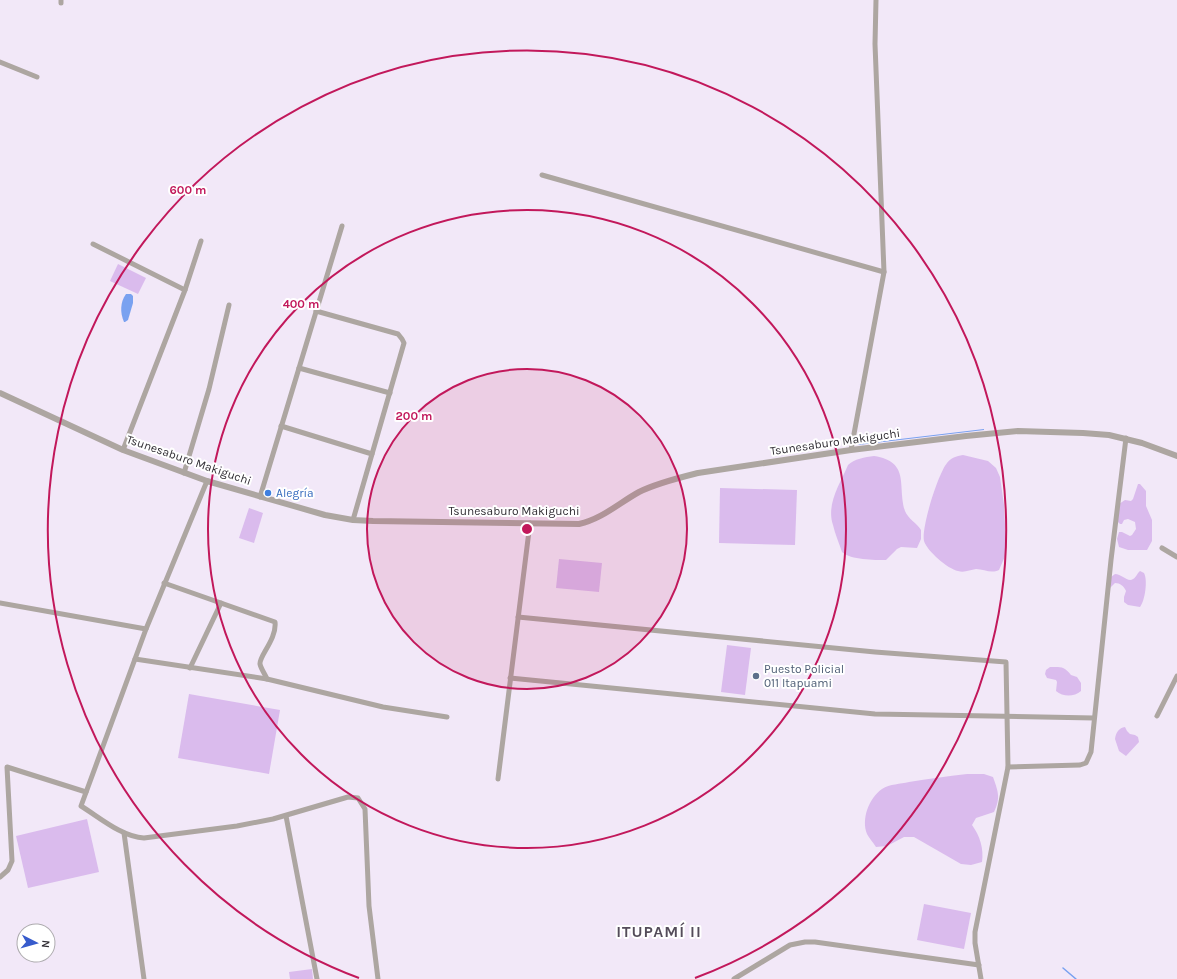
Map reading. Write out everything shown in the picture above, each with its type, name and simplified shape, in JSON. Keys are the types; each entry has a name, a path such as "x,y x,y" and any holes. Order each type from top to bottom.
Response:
{"street":[{"path":"851,450 884,272 875,52 876,0"},
{"path":"0,62 37,77"},
{"path":"542,175 884,272"},
{"path":"260,497 342,226"},
{"path":"123,450 185,290 201,241"},
{"path":"93,244 185,290"},
{"path":"184,473 209,389 229,304"},
{"path":"316,311 398,334 404,343 353,520"},
{"path":"299,368 390,394"},
{"name":"Tsunesaburo Makiguchi","path":"0,393 123,450 184,473 260,497 325,515 353,520 573,524 586,522 607,512 640,492 680,477 698,473 851,450 1018,431 1096,434 1126,438 1177,456"},
{"path":"281,426 372,454"},
{"path":"1008,767 1080,765 1086,763 1090,752 1126,438"},
{"path":"207,481 134,659 81,806 124,833 138,837 147,837 237,826 286,816 348,797 358,798 365,809 369,906 378,979"},
{"path":"498,779 530,523"},
{"path":"1162,548 1177,557"},
{"path":"164,584 275,622 272,640 260,660 260,664 267,678"},
{"path":"0,603 146,629"},
{"path":"190,668 221,603"},
{"path":"518,617 890,653 1006,662 1008,767 975,932 975,943 981,979"},
{"path":"134,659 267,678 383,707 447,716"},
{"path":"1158,716 1177,676"},
{"path":"510,678 876,714 1094,718"},
{"path":"0,877 8,870 12,861 7,767 86,792"},
{"path":"286,816 317,979"},
{"path":"124,833 144,979"},
{"path":"734,979 790,945 805,942 815,942 979,965"}],"shaded area":[{"path":"118,264 146,278 138,294 110,281"},
{"path":"963,455 988,461 996,468 1000,477 1004,505 1006,554 999,570 996,571 976,569 962,572 954,570 933,554 924,541 925,525 931,501 943,469 949,461"},
{"path":"874,456 886,459 898,469 905,511 921,530 921,539 917,548 901,547 886,560 869,560 851,557 842,552 831,517 831,509 835,494 848,465 856,460"},
{"path":"1138,484 1140,484 1146,491 1146,506 1152,520 1152,541 1147,550 1128,550 1119,547 1117,539 1119,532 1130,536 1132,535 1136,529 1135,522 1128,519 1124,520 1122,524 1120,524 1116,520 1119,504 1125,500 1131,501 1133,499"},
{"path":"720,488 797,490 795,545 719,543"},
{"path":"249,508 263,513 254,543 239,538"},
{"path":"559,559 602,563 599,592 556,588"},
{"path":"1140,571 1144,573 1146,580 1142,604 1140,607 1128,605 1124,602 1126,591 1123,586 1115,583 1110,588 1111,577 1115,574 1131,580 1135,578"},
{"path":"727,645 751,648 745,695 721,692"},
{"path":"1050,667 1062,668 1071,675 1077,677 1081,683 1081,691 1068,696 1056,691 1056,680 1047,678 1045,674 1046,670"},
{"path":"189,694 280,710 269,774 178,758"},
{"path":"1125,727 1130,734 1138,737 1139,742 1126,756 1119,751 1115,739 1118,731"},
{"path":"967,774 984,774 993,777 997,791 998,803 994,812 976,818 972,825 981,843 982,862 971,865 961,864 914,837 904,837 887,846 876,847 868,836 865,828 867,809 873,798 882,789 895,784"},
{"path":"87,819 99,872 28,888 16,836"},
{"path":"924,904 971,913 964,949 917,940"},
{"path":"312,969 313,979 290,979 289,972"}],"water":[{"path":"126,294 131,294 133,296 133,303 128,320 124,322 121,308"},
{"path":"984,430 858,445 858,444"}],"waterway":[{"path":"1063,968 1076,979"}],"place":[{"name":"Alegría","path":"268,493"},
{"name":"Puesto Policial 011 Itapuami","path":"756,676"}],"district":[{"name":"ITUPAMÍ II","path":"659,931"}]}
